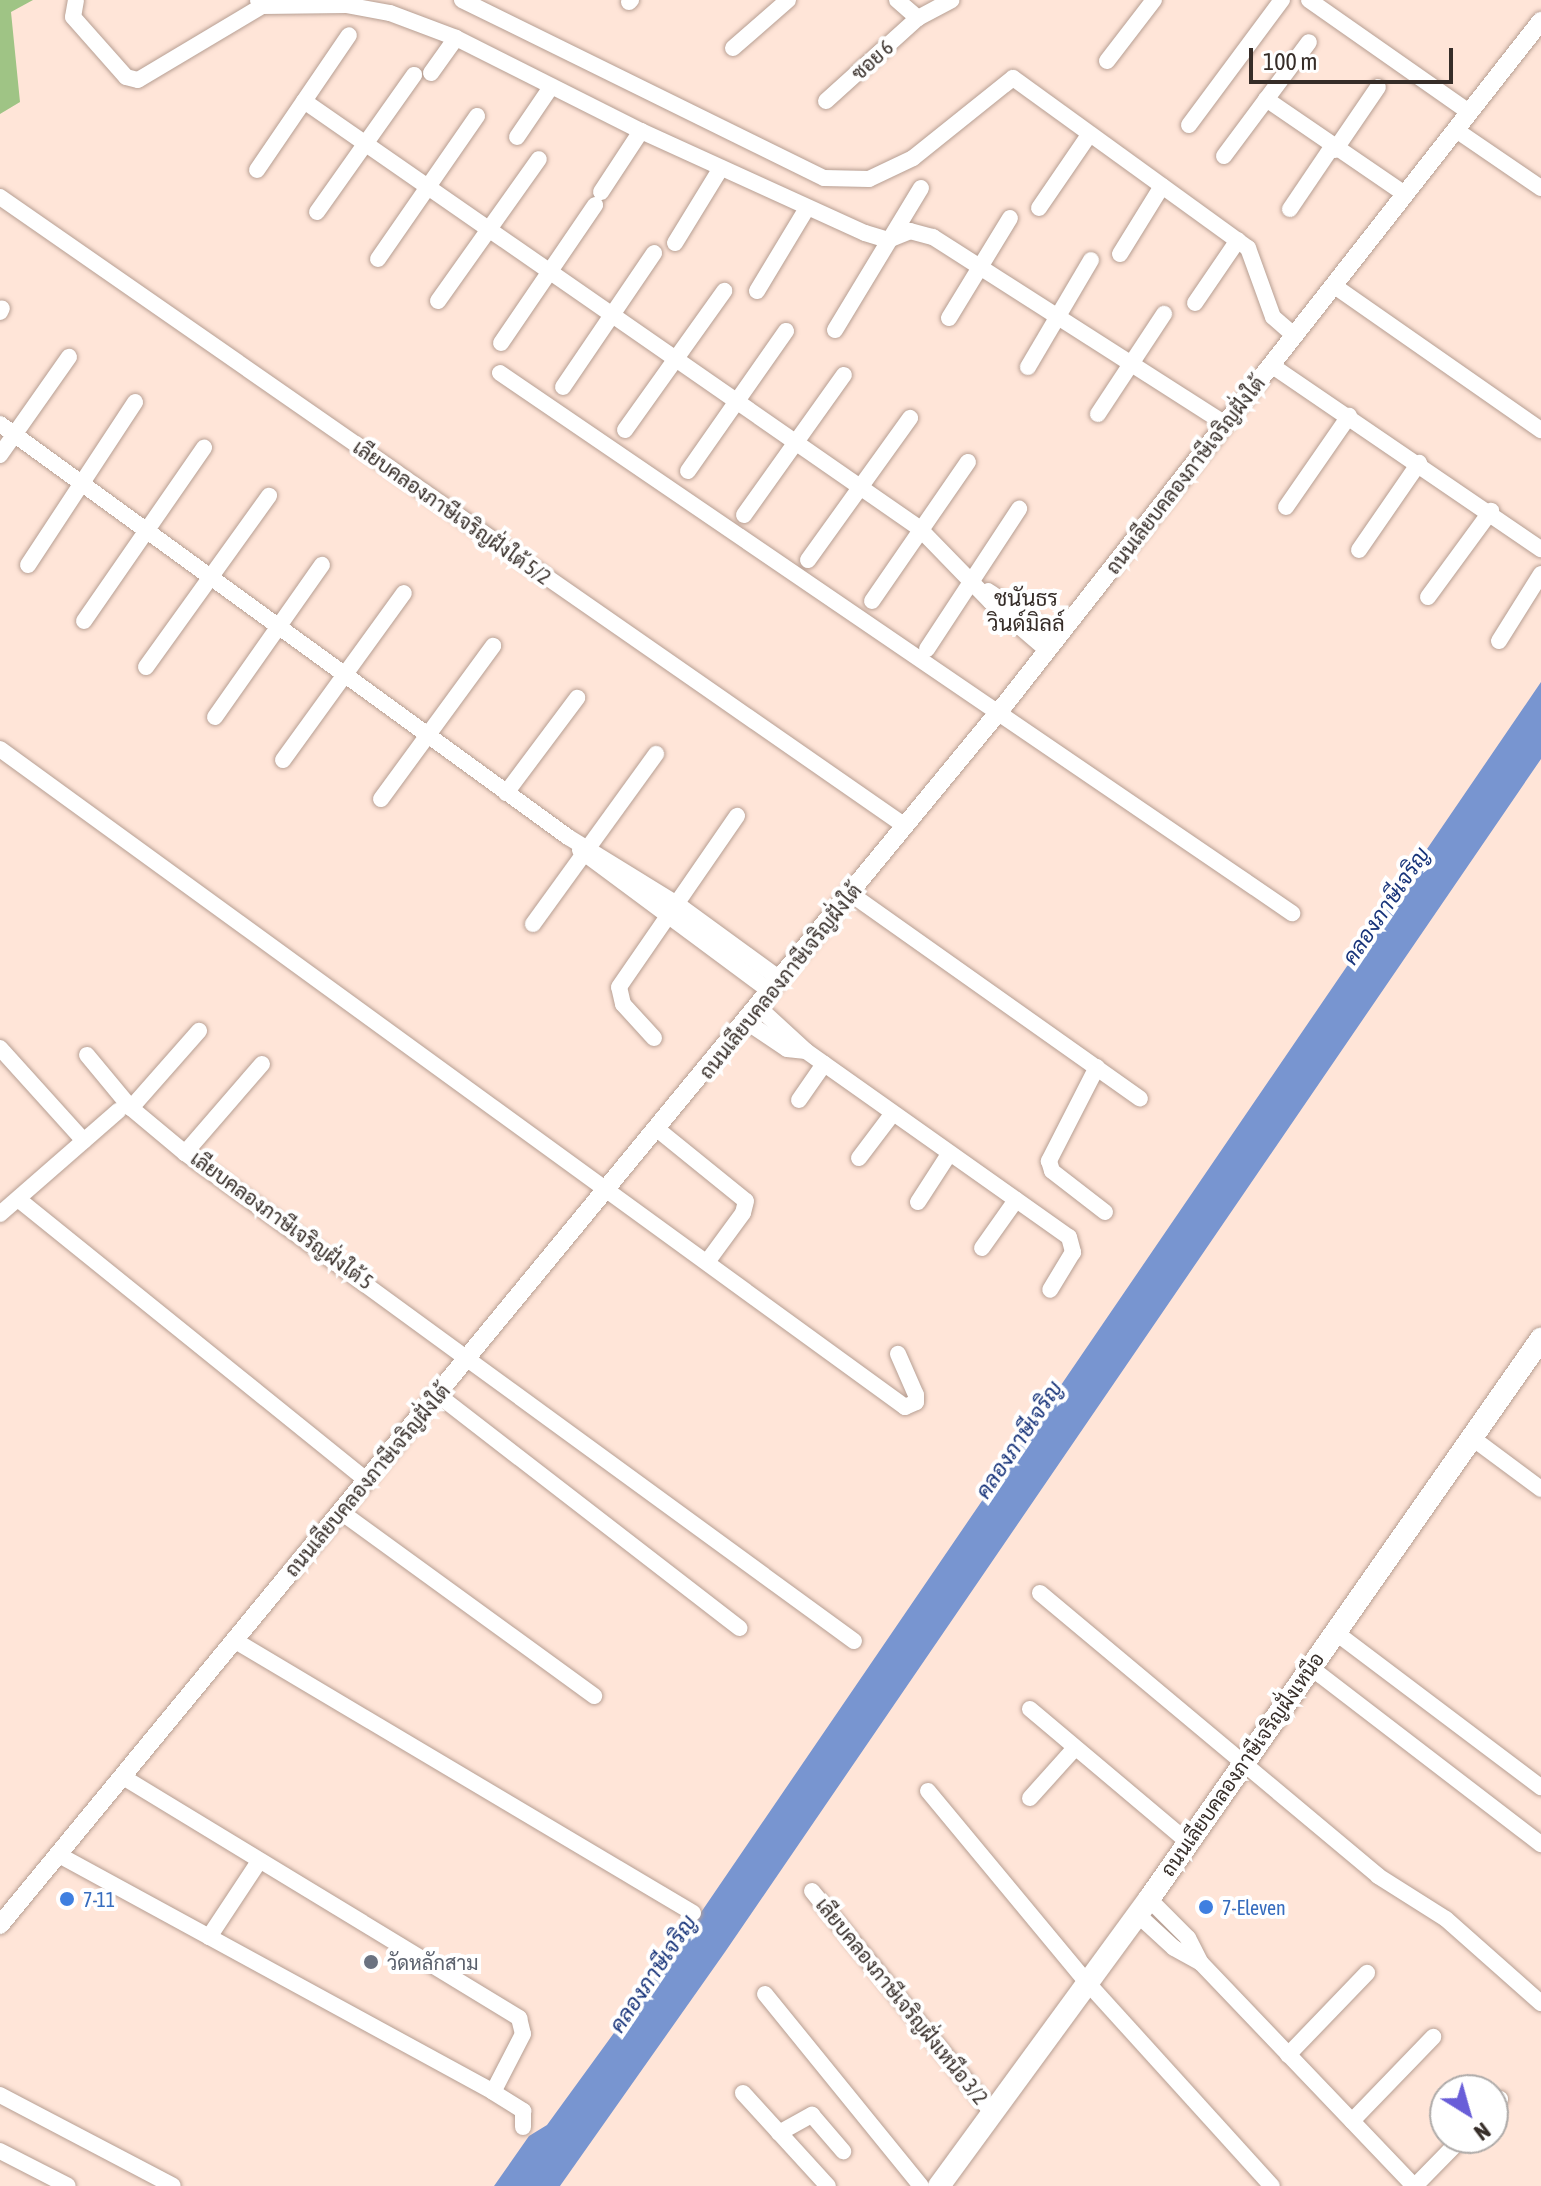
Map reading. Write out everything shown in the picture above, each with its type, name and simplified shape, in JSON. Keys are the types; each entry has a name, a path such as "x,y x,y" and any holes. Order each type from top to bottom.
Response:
{"main road":[{"name":"ถนนเลียบคลองภาษีเจริญฝั่งเหนือ","path":"939,2186 1085,1980 1143,1907 1541,1339"}],"street":[{"path":"76,0 73,17 126,77 138,80 264,2 346,5 390,13 456,38 641,131 807,208 888,240 910,231 933,237 1060,315 1225,424"},
{"path":"462,0 824,178 869,179 913,158 1013,78 1248,248 1273,317 1294,335"},
{"path":"733,48 788,0"},
{"path":"897,0 918,18"},
{"name":"ซอย 6","path":"826,101 918,18 952,0"},
{"path":"1107,61 1154,0"},
{"path":"1189,125 1282,0"},
{"path":"1309,0 1469,112"},
{"name":"ถนนเลียบคลองภาษีเจริญฝั่งใต้","path":"0,1925 851,894 1541,21"},
{"path":"257,170 349,35"},
{"path":"431,73 456,38"},
{"path":"1224,156 1309,42"},
{"path":"317,212 414,75"},
{"path":"517,137 551,87"},
{"path":"1290,209 1337,150 1378,87"},
{"path":"1266,99 1337,150 1354,156 1403,197"},
{"path":"304,101 919,528 976,585 997,594 1051,644"},
{"path":"378,259 477,116"},
{"path":"1456,130 1541,188"},
{"path":"501,343 551,273 641,131"},
{"path":"1039,208 1089,135"},
{"path":"438,301 539,159"},
{"path":"675,243 721,168"},
{"path":"1120,254 1162,186"},
{"path":"835,330 921,188"},
{"name":"เลียบคลองภาษีเจริญฝั่งใต้ 5/2","path":"0,197 905,826"},
{"path":"757,291 807,208"},
{"path":"949,318 1010,218"},
{"path":"1195,303 1238,240"},
{"path":"563,387 654,253"},
{"path":"1028,367 1091,260"},
{"path":"1333,285 1541,430"},
{"path":"625,430 724,291"},
{"path":"1098,414 1164,314"},
{"path":"688,471 786,331"},
{"path":"0,455 69,357"},
{"path":"1271,365 1491,511 1541,549"},
{"path":"500,373 1292,913"},
{"path":"744,515 844,375"},
{"path":"28,565 135,402"},
{"path":"1286,507 1349,416"},
{"path":"808,560 910,418"},
{"path":"0,424 214,575 506,793 775,985"},
{"path":"84,621 204,448"},
{"path":"872,601 919,528 968,462"},
{"path":"1359,550 1419,463"},
{"path":"146,667 269,496"},
{"path":"927,649 976,585 1019,509"},
{"path":"1428,597 1491,511"},
{"path":"215,717 322,565"},
{"path":"1499,641 1541,574"},
{"path":"283,760 404,593"},
{"path":"381,799 493,646"},
{"path":"506,793 577,698"},
{"path":"0,749 905,1407 916,1402 916,1395 898,1354"},
{"path":"533,924 656,754"},
{"path":"654,1038 623,1004 619,987 737,816"},
{"path":"851,894 1140,1099"},
{"path":"753,1014 795,1035 806,1051 1073,1244 1050,1290"},
{"path":"1,1212 124,1109 199,1031"},
{"path":"0,1048 84,1141"},
{"path":"87,1055 124,1109 185,1153"},
{"name":"เลียบคลองภาษีเจริญฝั่งใต้ 5","path":"262,1064 185,1153 470,1356 854,1641"},
{"path":"799,1100 824,1064"},
{"path":"1097,1067 1049,1161 1052,1171 1105,1212"},
{"path":"859,1158 893,1113"},
{"path":"657,1129 746,1201 743,1213 707,1262"},
{"path":"918,1202 949,1154"},
{"path":"18,1199 368,1481"},
{"path":"982,1248 1016,1200"},
{"path":"438,1395 739,1628"},
{"path":"1471,1437 1541,1489"},
{"path":"341,1512 594,1696"},
{"path":"1040,1593 1378,1876 1446,1919 1541,2003"},
{"path":"1335,1632 1541,1787"},
{"path":"234,1640 693,1913"},
{"path":"1310,1667 1541,1844"},
{"path":"1030,1709 1188,1842"},
{"path":"1030,1798 1075,1748"},
{"path":"123,1777 258,1863 523,2022 493,2092"},
{"path":"928,1791 1085,1980 1272,2186"},
{"path":"59,1855 493,2092 523,2111 523,2127"},
{"path":"209,1937 258,1863"},
{"name":"เลียบคลองภาษีเจริญฝั่งเหนือ 3/2","path":"812,1891 991,2111"},
{"path":"1143,1907 1174,1948 1201,1963 1415,2186 1446,2154"},
{"path":"1288,2055 1367,1973"},
{"path":"765,1994 921,2186"},
{"path":"1352,2121 1433,2037"},
{"path":"743,2093 828,2186"},
{"path":"0,2095 173,2186"},
{"path":"779,2133 812,2115 843,2151"},
{"path":"0,2151 68,2186"}],"green space":[{"path":"0,0 33,0 11,12 20,102 0,114"}],"water":[{"path":"1541,682 1541,759 725,1952 560,2186 494,2186 529,2136 547,2125 691,1927"}],"place":[{"name":"7-11","path":"67,1899"},
{"name":"7-Eleven","path":"1206,1907"},
{"name":"วัดหลักสาม","path":"371,1962"}],"district":[{"name":"ชนันธร วินด์มิลล์","path":"1026,610"}],"water label":[{"name":"คลองภาษีเจริญ","path":"1386,906"},
{"name":"คลองภาษีเจริญ","path":"1019,1440"},
{"name":"คลองภาษีเจริญ","path":"653,1974"}]}
